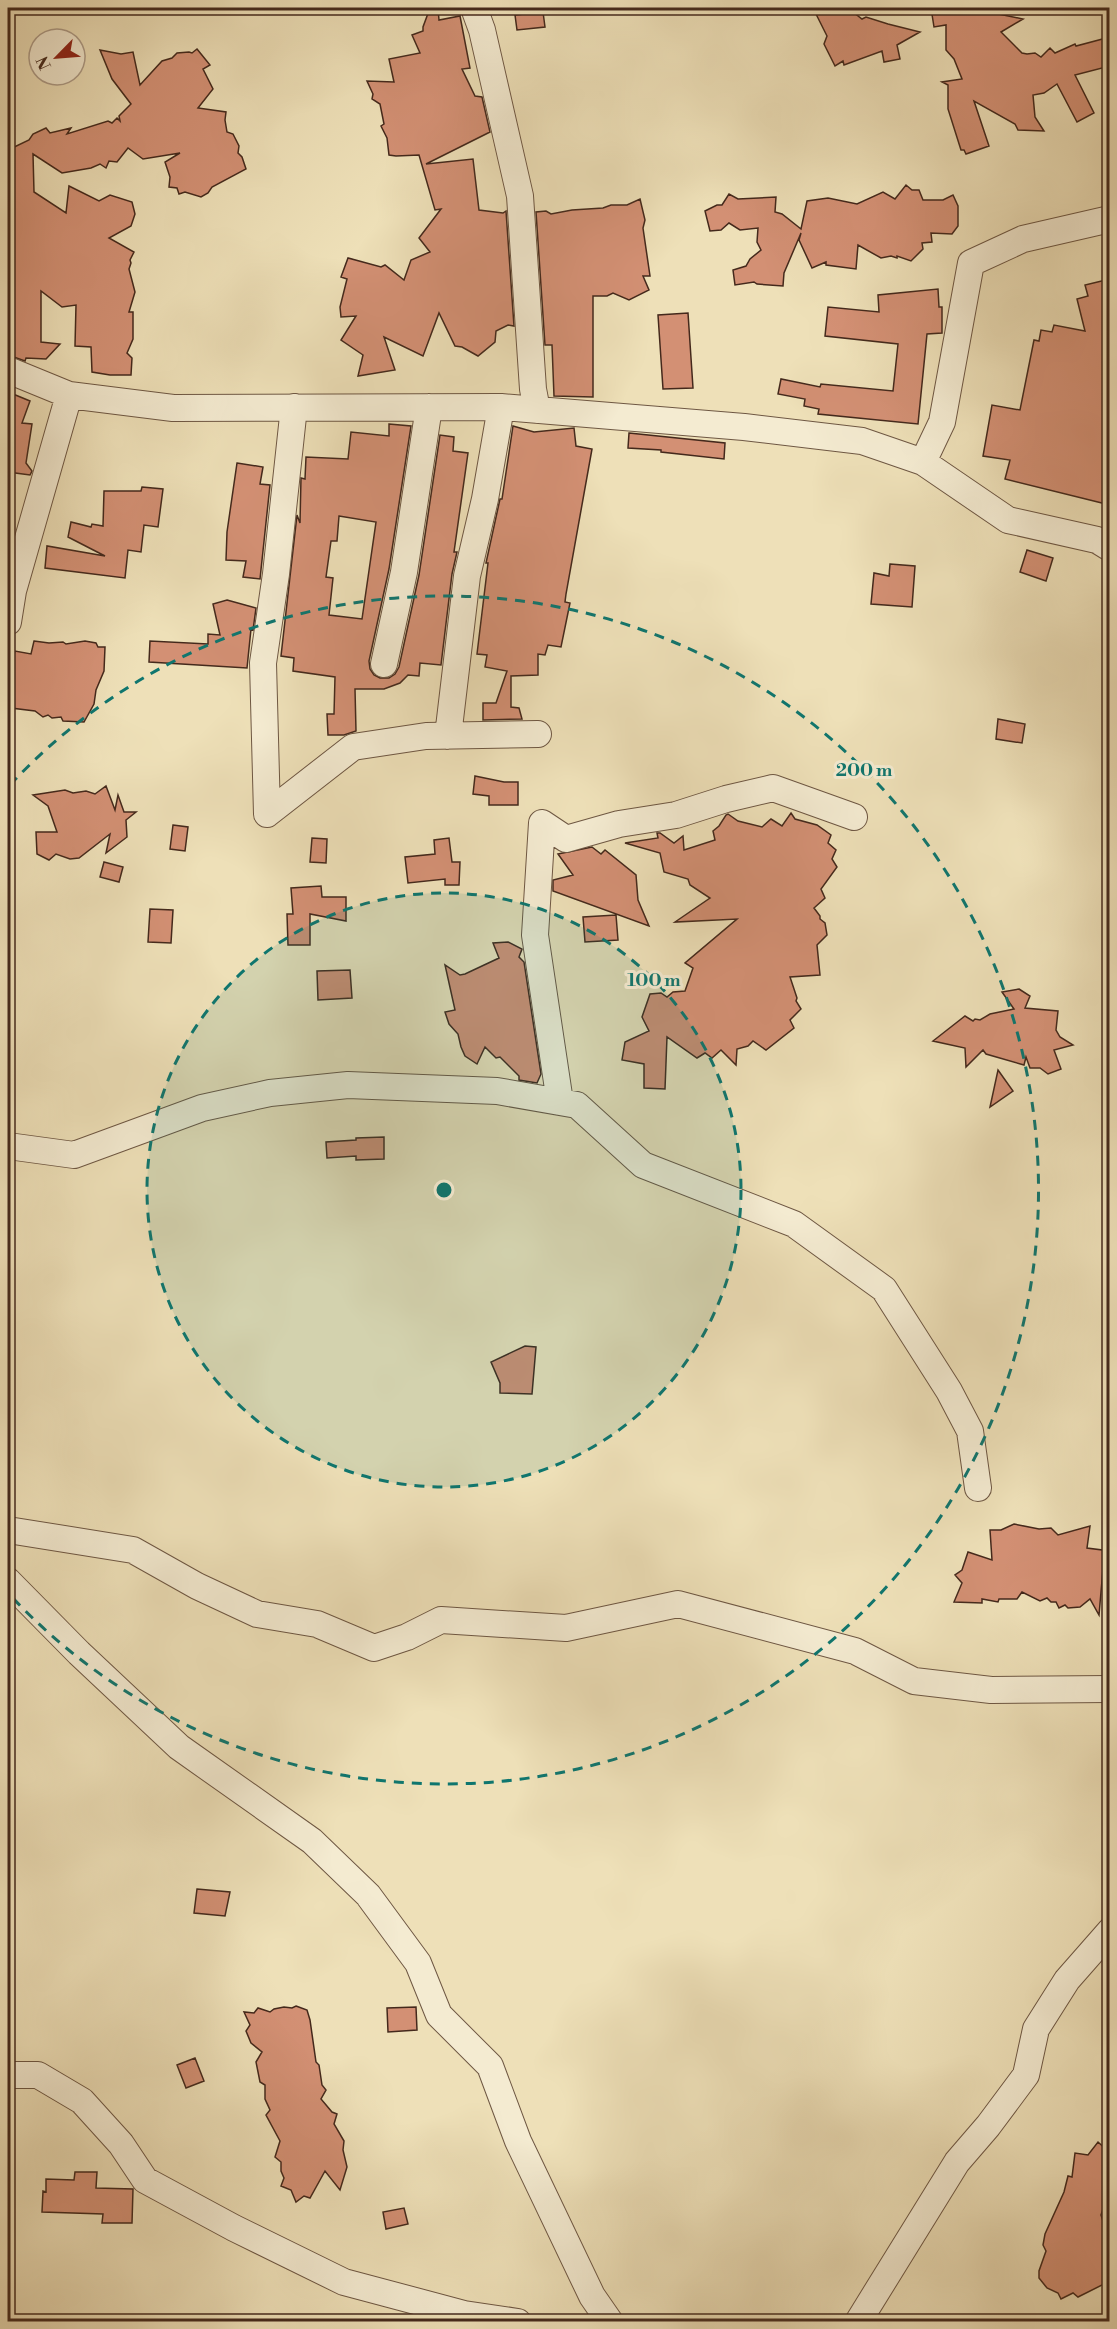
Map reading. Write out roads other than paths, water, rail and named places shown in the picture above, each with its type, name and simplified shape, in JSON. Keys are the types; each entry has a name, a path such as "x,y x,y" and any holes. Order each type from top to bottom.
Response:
{"street":[{"path":"474,8 482,30 520,196 533,389 537,410"},
{"path":"923,462 942,422 971,263 1023,239 1110,219"},
{"path":"8,370 69,395 173,408 501,407 744,427 862,441 923,462 1008,520 1097,540 1110,548"},
{"path":"8,622 13,591 69,395"},
{"path":"294,407 264,663 267,814 353,747 426,736 538,734"},
{"path":"384,664 404,572 429,407"},
{"path":"448,736 467,576 485,499 501,407"},
{"path":"560,1102 535,935 542,823 566,839 619,824 676,815 726,799 773,788 854,817"},
{"path":"8,1146 74,1155 202,1108 270,1093 348,1085 497,1091 577,1106 643,1165 794,1224 884,1289 949,1390 970,1431 978,1488"},
{"path":"8,1530 133,1550 197,1586 256,1614 317,1624 374,1647 407,1637 441,1620 566,1628 678,1604 855,1651 914,1681 991,1690 1110,1689"},
{"path":"8,1581 79,1653 179,1747 312,1841 368,1895 418,1963 439,2015 490,2066 518,2141 592,2296 610,2322"},
{"path":"858,2322 957,2162 988,2126 1026,2075 1036,2029 1061,1990 1110,1931"},
{"path":"8,2075 38,2075 82,2101 121,2144 146,2180 234,2228 344,2282 464,2314 518,2322"}]}
